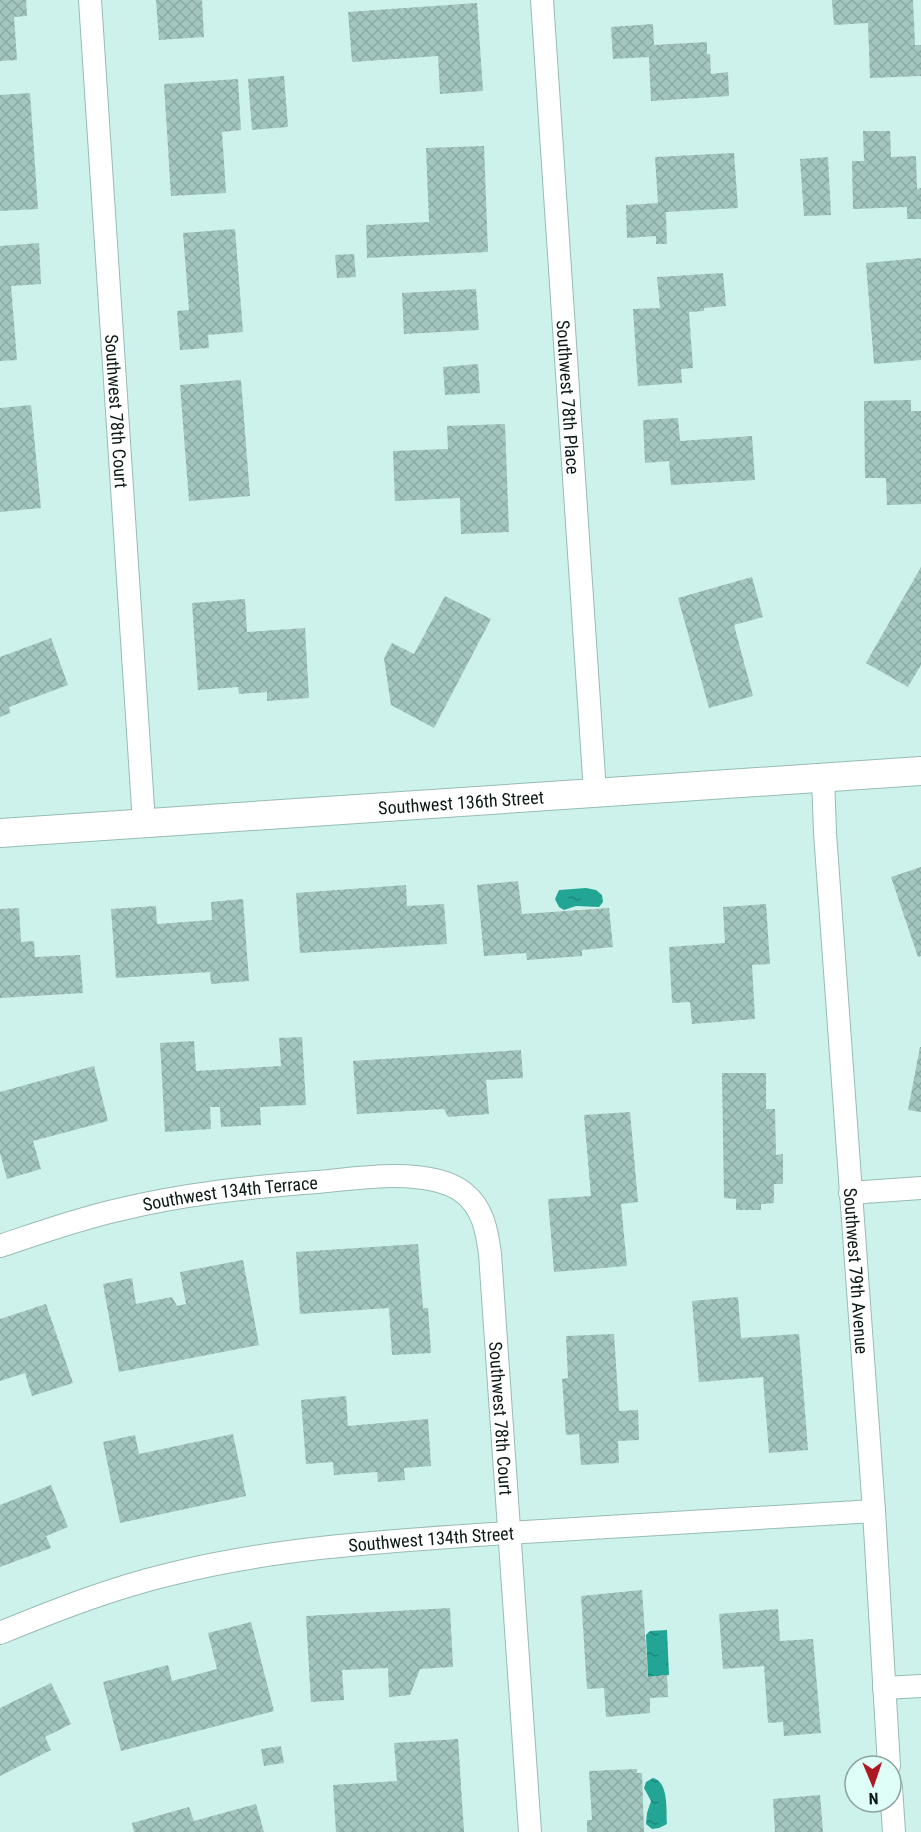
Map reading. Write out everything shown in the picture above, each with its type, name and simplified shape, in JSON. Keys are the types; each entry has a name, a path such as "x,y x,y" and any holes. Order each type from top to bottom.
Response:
{"street":[{"name":"Southwest 78th Court","path":"90,0 144,823"},
{"name":"Southwest 78th Place","path":"542,0 594,792"},
{"name":"Southwest 136th Street","path":"0,833 921,771"},
{"name":"Southwest 79th Avenue","path":"823,777 889,1754"},
{"name":"Southwest 134th Terrace","path":"0,1246 118,1209 247,1189 395,1176 438,1182 463,1191"},
{"path":"850,1193 921,1188"},
{"name":"Southwest 78th Court","path":"463,1191 474,1202 483,1217 488,1234 530,1832"},
{"name":"Southwest 134th Street","path":"0,1633 45,1614 130,1584 226,1562 320,1548 510,1533 873,1510"},
{"path":"884,1688 921,1686"},
{"path":"893,1814 894,1832"}],"water":[{"path":"586,888 596,890 602,895 603,902 599,907 576,906 564,910 559,907 555,899 559,890"},
{"path":"667,1630 669,1675 648,1677 646,1635 650,1631"},
{"path":"653,1778 662,1785 664,1791 667,1824 652,1829 646,1824 651,1801 644,1788 646,1782"}],"building":[{"path":"0,0 26,0 27,16 14,17 17,60 0,61"},
{"path":"156,0 202,0 204,37 159,40"},
{"path":"832,0 913,0 915,45 921,45 921,76 870,78 868,23 834,25"},
{"path":"477,3 483,91 440,94 438,56 352,62 348,12"},
{"path":"653,24 654,45 707,42 711,74 728,72 729,96 651,101 649,57 613,59 611,27"},
{"path":"284,76 288,127 252,130 248,79"},
{"path":"238,79 241,130 222,132 226,193 171,196 164,84"},
{"path":"30,93 38,209 0,211 0,95"},
{"path":"863,131 890,131 891,157 916,156 917,189 921,188 921,219 907,219 907,207 853,209 852,161 864,161"},
{"path":"484,146 488,252 367,258 366,225 429,222 426,148"},
{"path":"734,153 738,208 666,212 667,244 656,244 656,236 627,238 626,205 658,203 655,157"},
{"path":"828,157 831,215 804,216 800,159"},
{"path":"235,229 243,332 208,335 209,348 180,350 177,311 189,310 183,233"},
{"path":"39,243 41,284 11,286 17,360 0,361 0,246"},
{"path":"354,254 356,277 337,278 335,255"},
{"path":"921,258 921,360 874,364 866,263"},
{"path":"723,273 726,306 689,312 693,368 681,369 682,383 638,386 633,309 660,308 657,277"},
{"path":"476,289 479,330 404,334 402,293"},
{"path":"478,364 480,393 445,395 443,367"},
{"path":"241,380 250,496 189,501 180,385"},
{"path":"911,400 911,411 921,411 921,504 887,505 886,478 865,478 864,401"},
{"path":"31,405 41,508 0,512 0,408"},
{"path":"678,418 680,441 752,436 755,480 671,485 669,461 645,463 643,420"},
{"path":"505,424 509,532 461,534 460,498 395,501 393,451 448,449 447,426"},
{"path":"921,567 921,665 908,687 866,663"},
{"path":"752,577 763,617 734,625 753,696 709,708 678,598"},
{"path":"445,596 491,619 434,728 391,705 384,658 392,643 414,654"},
{"path":"245,599 247,632 305,628 309,698 267,701 267,692 239,694 238,687 198,690 192,603"},
{"path":"51,638 68,685 9,707 10,713 0,717 0,657"},
{"path":"921,867 921,956 918,957 891,877"},
{"path":"518,881 522,914 609,908 613,947 582,950 582,956 527,960 526,953 484,956 477,885"},
{"path":"406,885 407,906 444,904 447,944 300,953 296,893"},
{"path":"243,899 249,981 211,984 210,972 116,978 111,909 156,906 157,924 212,920 211,902"},
{"path":"766,904 770,964 752,965 755,1019 692,1024 690,1002 672,1003 669,947 725,943 723,907"},
{"path":"19,908 21,942 34,941 35,957 80,955 83,993 0,998 0,909"},
{"path":"302,1037 306,1105 260,1107 261,1125 221,1127 220,1107 210,1107 211,1129 165,1132 160,1043 194,1041 196,1071 281,1066 279,1038"},
{"path":"921,1047 921,1112 908,1110"},
{"path":"521,1050 523,1078 486,1080 489,1114 448,1117 444,1109 357,1114 353,1061"},
{"path":"94,1066 108,1121 33,1141 41,1169 7,1179 0,1153 0,1092"},
{"path":"722,1073 766,1073 766,1109 775,1109 776,1155 783,1154 783,1184 774,1184 774,1203 761,1204 761,1210 736,1210 736,1199 724,1198"},
{"path":"630,1112 638,1202 621,1204 627,1266 554,1272 548,1199 591,1196 584,1115"},
{"path":"418,1244 423,1308 428,1308 431,1353 392,1355 389,1308 300,1314 296,1252"},
{"path":"243,1260 259,1345 119,1372 103,1284 132,1278 136,1304 172,1297 177,1306 186,1304 180,1272"},
{"path":"738,1297 741,1338 799,1334 808,1450 769,1453 763,1377 699,1382 692,1301"},
{"path":"46,1304 73,1383 32,1396 25,1373 0,1381 0,1319"},
{"path":"614,1334 619,1411 638,1410 639,1440 618,1441 619,1463 581,1465 579,1434 566,1435 562,1379 568,1378 566,1336"},
{"path":"346,1396 348,1426 428,1419 431,1466 404,1468 405,1480 378,1482 377,1472 334,1475 333,1462 306,1464 301,1400"},
{"path":"233,1434 246,1496 120,1523 103,1442 135,1435 139,1454"},
{"path":"51,1485 68,1527 46,1536 51,1548 0,1567 0,1505"},
{"path":"642,1590 648,1677 667,1675 668,1697 650,1698 650,1713 606,1717 604,1688 587,1689 581,1596"},
{"path":"450,1608 453,1667 420,1669 410,1695 389,1697 388,1668 342,1670 344,1700 311,1702 306,1616"},
{"path":"778,1609 780,1641 813,1639 821,1733 784,1736 783,1722 768,1723 764,1666 723,1669 719,1614"},
{"path":"251,1622 274,1711 121,1751 103,1682 168,1665 172,1681 217,1669 208,1633"},
{"path":"51,1683 71,1724 45,1737 51,1750 0,1776 0,1708"},
{"path":"458,1739 464,1832 336,1832 333,1785 397,1781 394,1743"},
{"path":"281,1746 284,1763 264,1766 261,1749"},
{"path":"637,1769 637,1773 642,1773 644,1832 587,1832 587,1820 592,1820 589,1771"},
{"path":"820,1795 823,1832 775,1832 773,1799"},
{"path":"256,1804 264,1832 134,1832 132,1823 189,1807 194,1821"}]}
